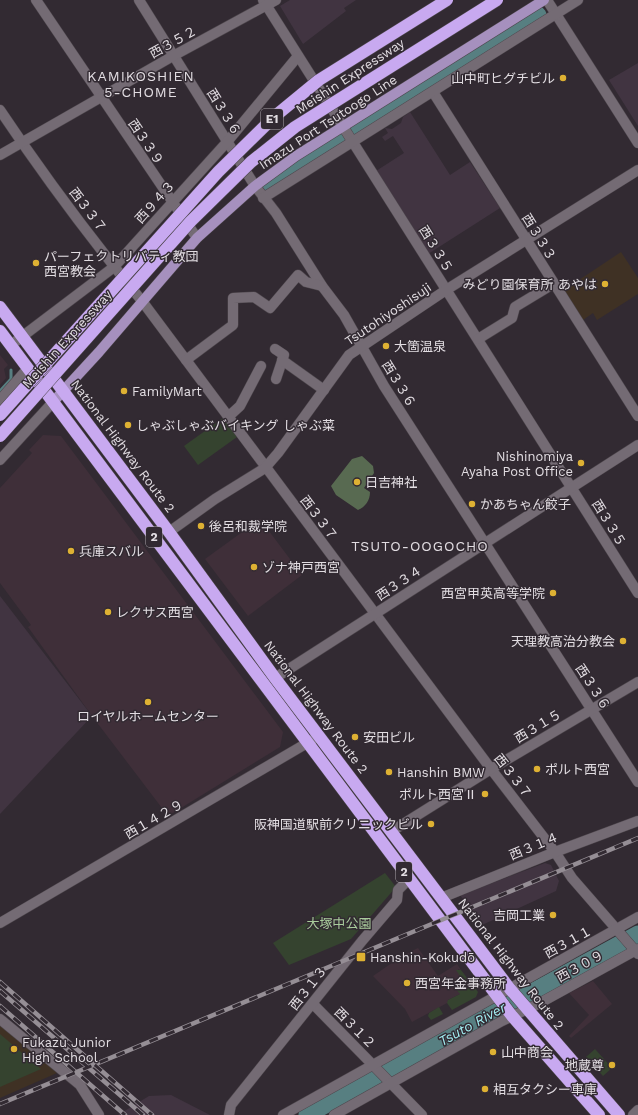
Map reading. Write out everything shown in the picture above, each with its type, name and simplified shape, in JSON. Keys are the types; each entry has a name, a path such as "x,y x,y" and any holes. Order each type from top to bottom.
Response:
{"highway":[{"name":"Meishin Expressway","path":"0,416 218,172 274,116 319,80 447,0"},
{"name":"Meishin Expressway","path":"0,436 191,221 251,162 295,127 497,0"},
{"name":"National Highway Route 2","path":"0,307 169,532 319,736 512,991 619,1115"},
{"name":"National Highway Route 2","path":"0,331 499,998 599,1115"}],"main road":[{"name":"Imazu Port Tsutoogo Line","path":"53,402 99,352 196,238 254,186 296,156 349,135 544,0"}],"street":[{"name":"西３３９","path":"36,0 100,98 196,238"},
{"name":"西３３６","path":"139,0 254,186 276,213 322,286 344,315 360,347 638,782"},
{"name":"西３５２","path":"0,155 265,3 276,0"},
{"path":"547,0 638,142"},
{"path":"263,198 349,135 432,92 578,0"},
{"name":"西３３５","path":"265,3 638,593"},
{"name":"西９４３","path":"11,345 114,267 227,142 298,56"},
{"name":"西３３３","path":"432,92 638,416"},
{"name":"西３３７","path":"0,110 114,267 142,301 265,468 555,852 572,878 635,950"},
{"name":"Tsutohiyoshisuji","path":"169,532 215,499 265,468 278,453 349,355 446,290 638,170"},
{"path":"186,360 233,325 233,298 254,297 270,308 298,275 306,282 322,286"},
{"path":"478,339 512,318 515,307 553,284"},
{"path":"274,349 284,355 276,379"},
{"path":"282,360 324,390"},
{"path":"0,400 28,368"},
{"path":"228,417 240,406 256,370"},
{"path":"0,460 53,402"},
{"name":"西３３４","path":"276,678 484,543 638,446"},
{"name":"西３１５","path":"392,831 491,769 638,682"},
{"name":"西１４２９","path":"0,923 319,736"},
{"name":"西３１４","path":"441,898 555,852 638,821"},
{"name":"西３１３","path":"230,1110 362,940 397,900 398,890 409,879"},
{"name":"西３１１","path":"283,1115 375,1067 512,991 619,931 638,917"},
{"name":"西３０９","path":"334,1115 512,1014 635,950"},
{"name":"西３１２","path":"313,1004 422,1115"},
{"path":"0,1019 80,1085 99,1115"},
{"path":"633,1115 638,1110"}],"shaded area":[{"path":"290,0 356,0 344,8 346,11 303,44 280,6"},
{"path":"638,63 638,126 609,80"},
{"path":"410,112 450,175 470,162 500,208 428,254 376,171 404,153 393,136 385,141 382,137 388,133 385,128 392,129 401,123 403,117"},
{"name":"みどり園保育所 あやは","path":"621,252 638,278 638,294 597,320 593,313 583,320 564,290"},
{"path":"0,355 8,365 4,369 6,378 0,385"},
{"path":"43,435 61,436 283,732 280,747 168,816 92,716 28,627 31,625 0,583 0,488 32,453 29,450"},
{"name":"ゾナ神戸西宮","path":"260,519 302,575 248,616 205,559"},
{"path":"0,596 92,716 0,814"},
{"path":"545,863 551,865 559,881 556,891 482,925 460,895"},
{"path":"418,948 438,976 457,964 461,970 458,969 460,976 460,994 448,1000 449,1002 412,1022 405,1009 373,976 402,956"},
{"path":"593,981 612,1004 571,1038 569,1036 589,1015 569,993"},
{"name":"Fukazu Junior High School","path":"0,1024 57,1073 0,1098"},
{"path":"171,1095 210,1115 118,1115 149,1096"}],"green space":[{"path":"223,418 237,437 198,465 184,446"},
{"name":"日吉神社","path":"362,456 373,466 374,473 364,488 370,492 368,501 358,510 336,495 331,486 352,459"},
{"name":"大塚中公園","path":"385,873 396,887 351,939 289,965 273,943"},
{"path":"456,970 461,970 478,992 476,997 452,1010 447,1003 448,1000 460,994 455,988 460,976"},
{"path":"439,1007 443,1014 431,1020 428,1016 429,1013"},
{"path":"0,1034 41,1069 0,1087"},
{"path":"595,1049 612,1068 603,1076 586,1057"}],"waterway":[{"path":"266,190 538,15"},
{"path":"0,391 11,379 11,370"},
{"name":"Tsuto River","path":"307,1115 638,934"}],"railway":[{"path":"0,1104 638,838"},
{"path":"0,982 152,1115"},
{"path":"0,991 143,1115"},
{"path":"0,1006 125,1115"}],"place":[{"name":"山中町ヒグチビル","path":"563,78"},
{"name":"パーフェクトリバティ教団 西宮教会","path":"36,263"},
{"name":"みどり園保育所 あやは","path":"605,284"},
{"name":"大箇温泉","path":"386,346"},
{"name":"FamilyMart","path":"124,391"},
{"name":"しゃぶしゃぶバイキング しゃぶ菜","path":"128,425"},
{"name":"Nishinomiya Ayaha Post Office","path":"581,463"},
{"name":"日吉神社","path":"357,482"},
{"name":"かあちゃん餃子","path":"472,504"},
{"name":"後呂和裁学院","path":"201,526"},
{"name":"兵庫スバル","path":"71,551"},
{"name":"ゾナ神戸西宮","path":"254,567"},
{"name":"西宮甲英高等学院","path":"553,593"},
{"name":"レクサス西宮","path":"108,612"},
{"name":"天理教高治分教会","path":"623,641"},
{"name":"ロイヤルホームセンター","path":"148,702"},
{"name":"安田ビル","path":"355,737"},
{"name":"ポルト西宮","path":"537,769"},
{"name":"Hanshin BMW","path":"389,772"},
{"name":"ポルト西宮Ⅱ","path":"485,794"},
{"name":"阪神国道駅前クリニックビル","path":"431,824"},
{"name":"吉岡工業","path":"553,915"},
{"name":"Hanshin-Kokudō","path":"361,957"},
{"name":"西宮年金事務所","path":"407,983"},
{"name":"Fukazu Junior High School","path":"14,1049"},
{"name":"山中商会","path":"493,1052"},
{"name":"地蔵尊","path":"612,1065"},
{"name":"相互タクシー車庫","path":"485,1089"}],"district":[{"name":"KAMIKOSHIEN 5-CHOME","path":"141,84"},
{"name":"TSUTO-OOGOCHO","path":"420,546"}]}
